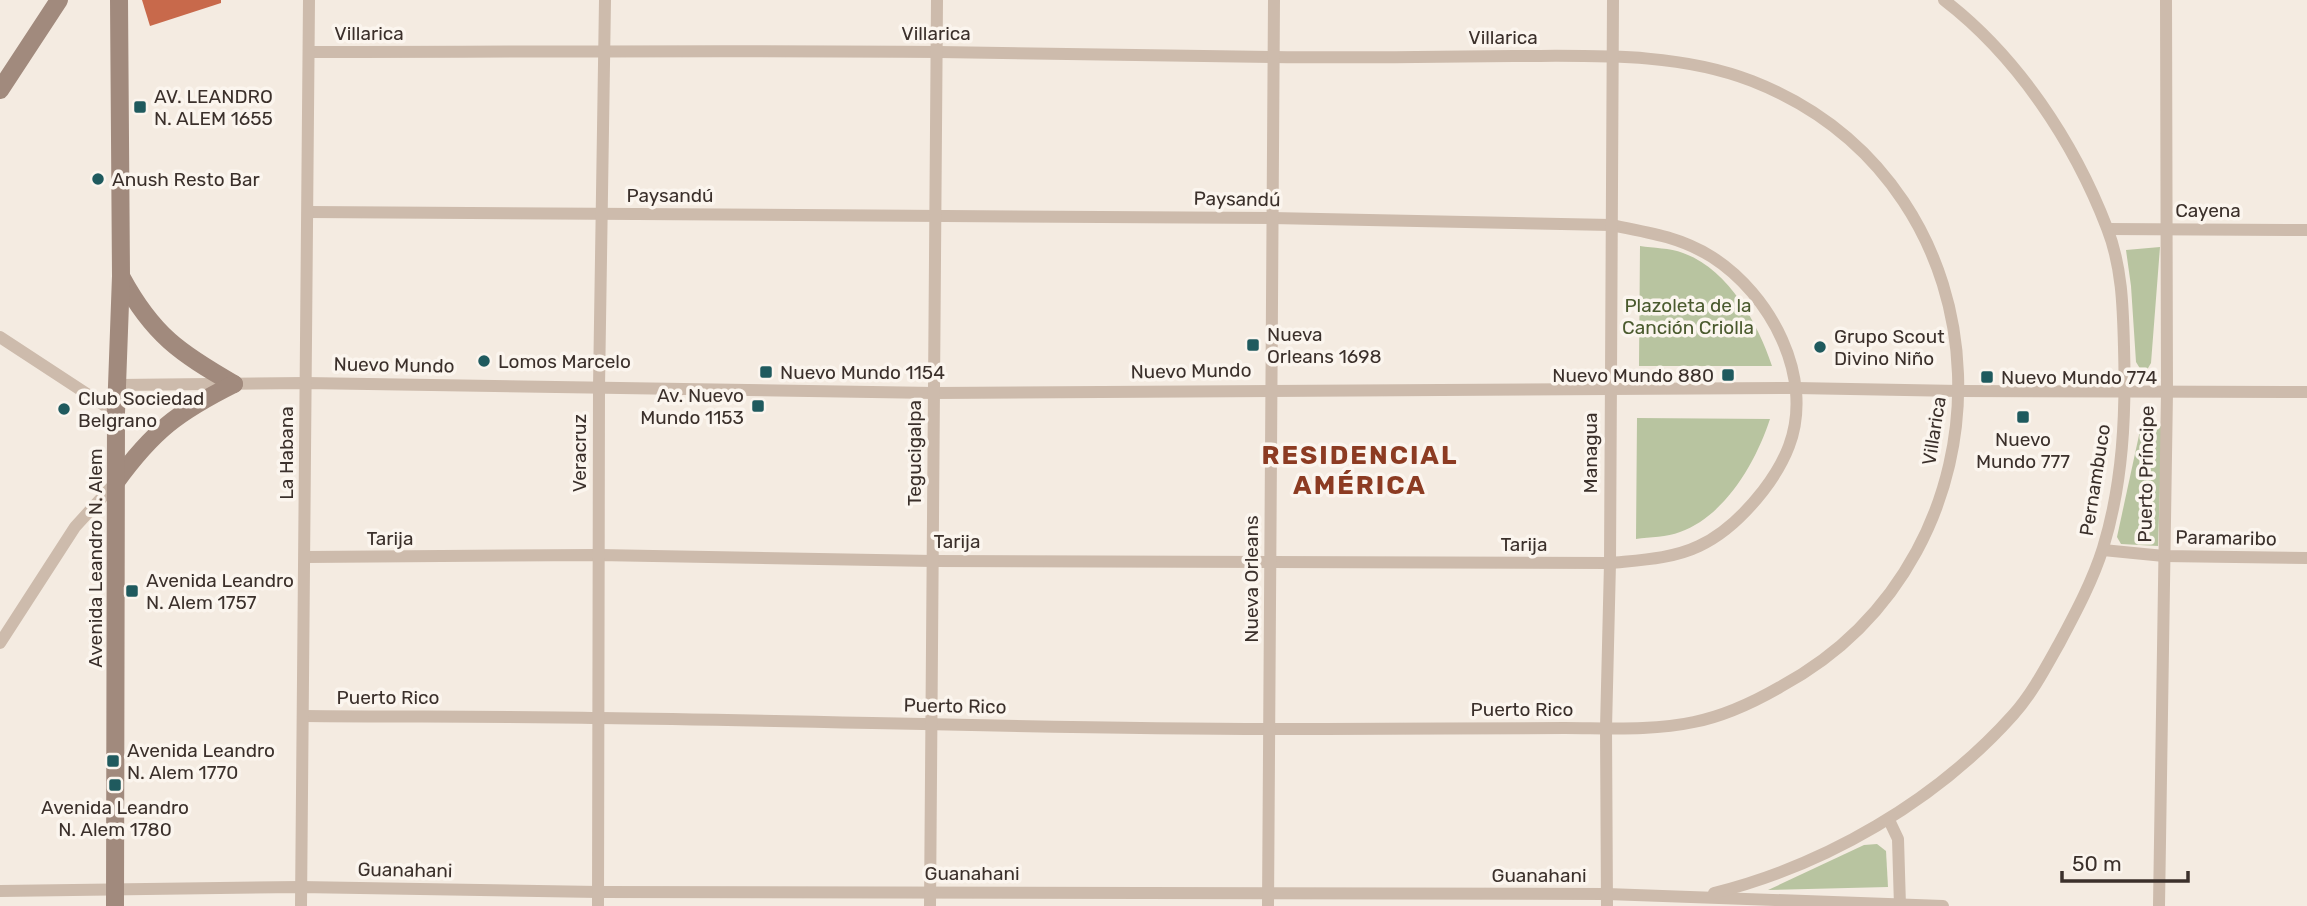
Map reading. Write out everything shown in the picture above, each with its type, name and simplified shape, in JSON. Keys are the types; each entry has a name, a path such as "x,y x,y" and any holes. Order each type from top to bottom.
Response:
{"main road":[{"path":"0,90 58,0"},
{"name":"Avenida Leandro N. Alem","path":"115,897 116,413 121,276 119,0"},
{"path":"121,276 135,302 172,346 234,384"},
{"path":"116,482 137,452 157,431 204,399 234,384"}],"street":[{"name":"La Habana","path":"300,906 304,716 309,0"},
{"name":"Veracruz","path":"598,906 598,387 606,0"},
{"name":"Tegucigalpa","path":"930,906 937,0"},
{"name":"Nueva Orleans","path":"1268,900 1274,0"},
{"name":"Managua","path":"1607,900 1606,728 1610,563 1613,0"},
{"name":"Pernambuco","path":"1698,897 1748,885 1779,873 1889,820 1986,742 2015,713 2045,670 2076,613 2102,550 2115,503 2123,437 2124,316 2120,274 2108,229 2063,138 2029,88 1990,39 1944,0"},
{"name":"Puerto Príncipe","path":"2159,906 2167,392 2166,0"},
{"name":"Villarica","path":"309,52 1613,56 1679,62 1745,78 1806,108 1834,125 1863,150 1904,200 1920,226 1944,283 1957,348 1959,391 1950,463 1934,514 1911,562 1888,596 1858,630 1815,667 1772,692 1720,715 1689,724 1606,728"},
{"name":"Paysandú","path":"308,212 1272,218 1611,225 1654,233 1683,241 1713,258 1740,279 1764,305 1789,361 1796,388 1795,416 1790,444 1766,487 1752,506 1724,532 1697,547 1662,557 1610,563"},
{"name":"Cayena","path":"2108,229 2307,230"},
{"path":"0,337 116,413"},
{"name":"Nuevo Mundo","path":"118,385 305,383 934,393 1796,388 2307,392"},
{"path":"0,643 75,527 116,482"},
{"name":"Paramaribo","path":"2102,550 2164,556 2307,558"},
{"name":"Tarija","path":"305,557 598,555 933,561 1610,563"},
{"name":"Puerto Rico","path":"304,716 1269,729 1606,728"},
{"path":"1889,820 1898,839 1900,905"},
{"name":"Guanahani","path":"0,891 115,897 300,887 598,892 930,892 1268,900 1607,900 1698,897 1943,906"}],"green space":[{"name":"Plazoleta de la Canción Criolla","path":"1640,246 1683,253 1714,271 1750,316 1772,366 1639,366"},
{"path":"2160,247 2151,363 2144,375 2136,362 2126,250"},
{"path":"1637,418 1770,419 1756,453 1737,486 1711,514 1680,532 1636,539"},
{"path":"2141,426 2162,426 2158,546 2121,544 2117,537"},
{"path":"1877,844 1886,851 1888,887 1768,890 1864,845"}],"building":[{"path":"142,0 221,0 221,3 150,26"}],"place":[{"name":"AV. LEANDRO N. ALEM 1655","path":"140,107"},
{"name":"Anush Resto Bar","path":"98,179"},
{"name":"Nueva Orleans 1698","path":"1253,345"},
{"name":"Grupo Scout Divino Niño","path":"1820,347"},
{"name":"Lomos Marcelo","path":"484,361"},
{"name":"Nuevo Mundo 1154","path":"766,372"},
{"name":"Nuevo Mundo 880","path":"1728,375"},
{"name":"Nuevo Mundo 774","path":"1987,377"},
{"name":"Av. Nuevo Mundo 1153","path":"758,406"},
{"name":"Club Sociedad Belgrano","path":"64,409"},
{"name":"Nuevo Mundo 777","path":"2023,417"},
{"name":"Avenida Leandro N. Alem 1757","path":"132,591"},
{"name":"Avenida Leandro N. Alem 1770","path":"113,761"},
{"name":"Avenida Leandro N. Alem 1780","path":"115,785"}],"district":[{"name":"RESIDENCIAL AMÉRICA","path":"1360,470"}]}
